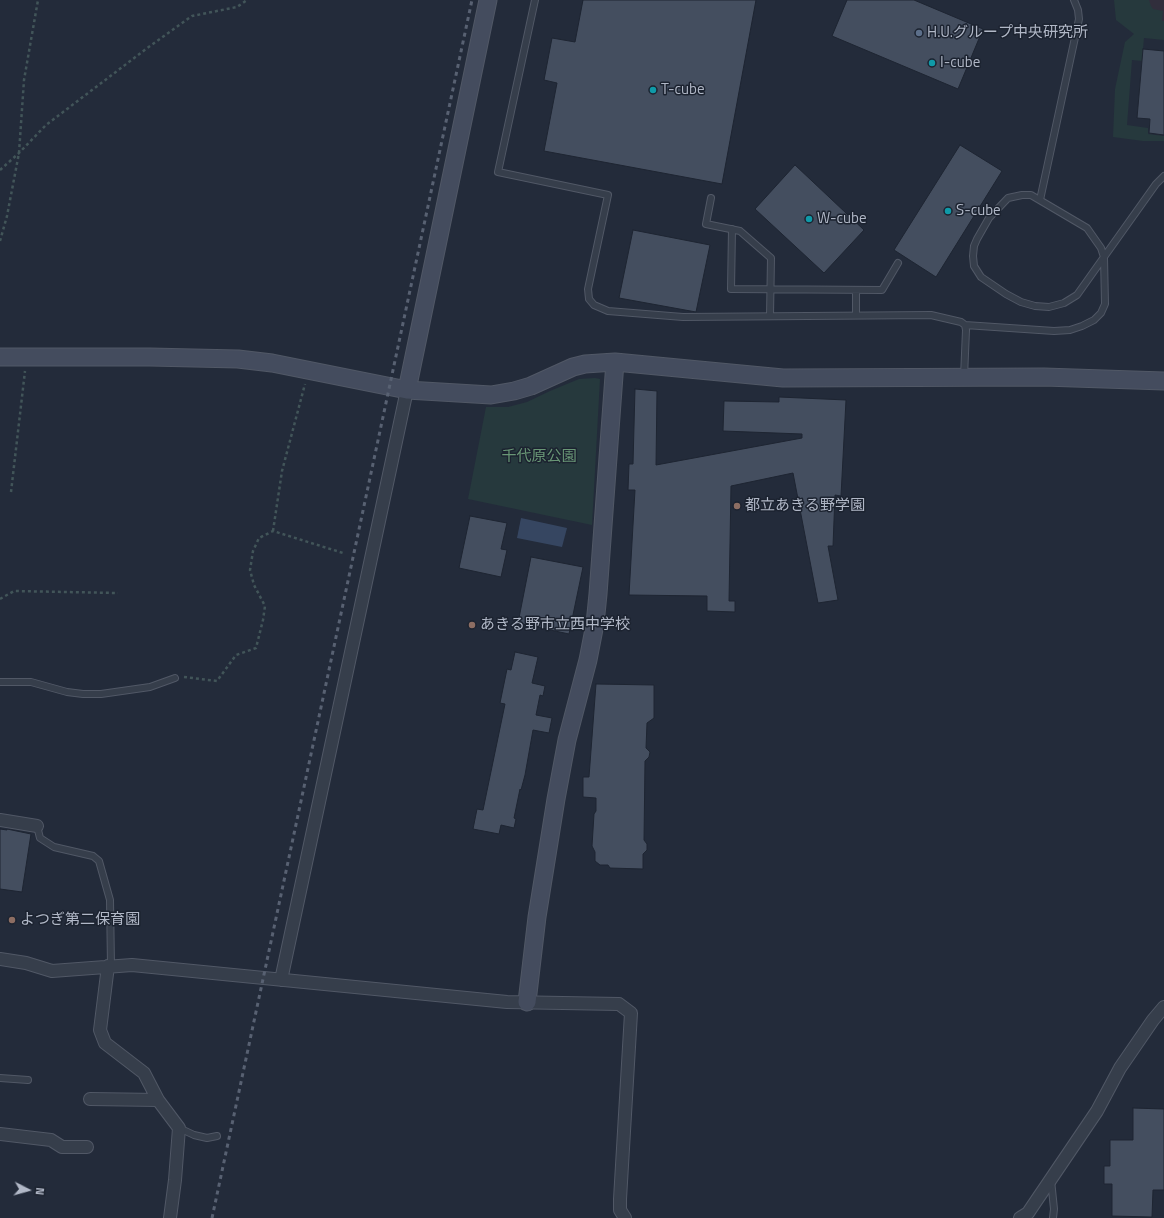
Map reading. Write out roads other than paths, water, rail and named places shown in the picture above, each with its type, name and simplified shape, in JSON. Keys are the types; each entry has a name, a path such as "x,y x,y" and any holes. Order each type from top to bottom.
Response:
{"street":[{"path":"281,980 407,390 488,0"},
{"path":"0,357 238,359 272,363 407,390 491,394 502,394 531,386 573,367 585,364 615,362 783,378 1044,377 1164,381"},
{"path":"527,1002 537,917 556,799 595,624 615,362"},
{"path":"0,820 37,826"},
{"path":"0,960 26,964 52,971 132,964 499,1001 619,1004 631,1013 620,1199 620,1210 625,1218"},
{"path":"110,966 100,1030 105,1043 144,1073 158,1100 178,1128 175,1180 170,1218"},
{"path":"1020,1218 1028,1213 1097,1111 1120,1068 1164,1007"},
{"path":"90,1099 158,1100"},
{"path":"0,1134 51,1140 62,1147 87,1147"}],"lane":[{"path":"534,0 498,172 608,195 588,289 589,300 594,306 608,311 683,317 932,315 961,322 965,325 1054,331 1070,330 1094,320 1101,313 1106,304 1104,257 1101,248 1087,228 1031,195 1008,198 989,218 974,246 974,266 981,277 1021,302 1035,306 1049,307 1064,303 1077,295 1104,257 1156,184 1164,176"},
{"path":"1040,200 1079,19 1078,10 1074,0"},
{"path":"711,198 706,224 740,231 771,258 770,316"},
{"path":"732,229 731,289 882,290 898,264"},
{"path":"856,290 856,315"},
{"path":"964,377 965,325"},
{"path":"0,682 31,682 67,692 101,694 150,688 175,678"},
{"path":"37,826 40,838 54,847 93,856 99,861 110,900 110,966"},
{"path":"0,1078 28,1080"},
{"path":"178,1128 194,1135 207,1138 217,1136"},
{"path":"1051,1179 1054,1209 1053,1218"}],"water":[{"path":"521,518 567,528 562,547 517,538"}],"railway":[{"path":"212,1218 472,0"}],"place":[{"name":"H.U.グループ中央研究所","path":"919,33"},
{"name":"I-cube","path":"932,63"},
{"name":"T-cube","path":"653,90"},
{"name":"S-cube","path":"948,211"},
{"name":"W-cube","path":"809,219"},
{"name":"都立あきる野学園","path":"737,506"},
{"name":"あきる野市立西中学校","path":"472,625"},
{"name":"よつぎ第二保育園","path":"12,920"}],"park label":[{"name":"千代原公園","path":"539,457"}]}
